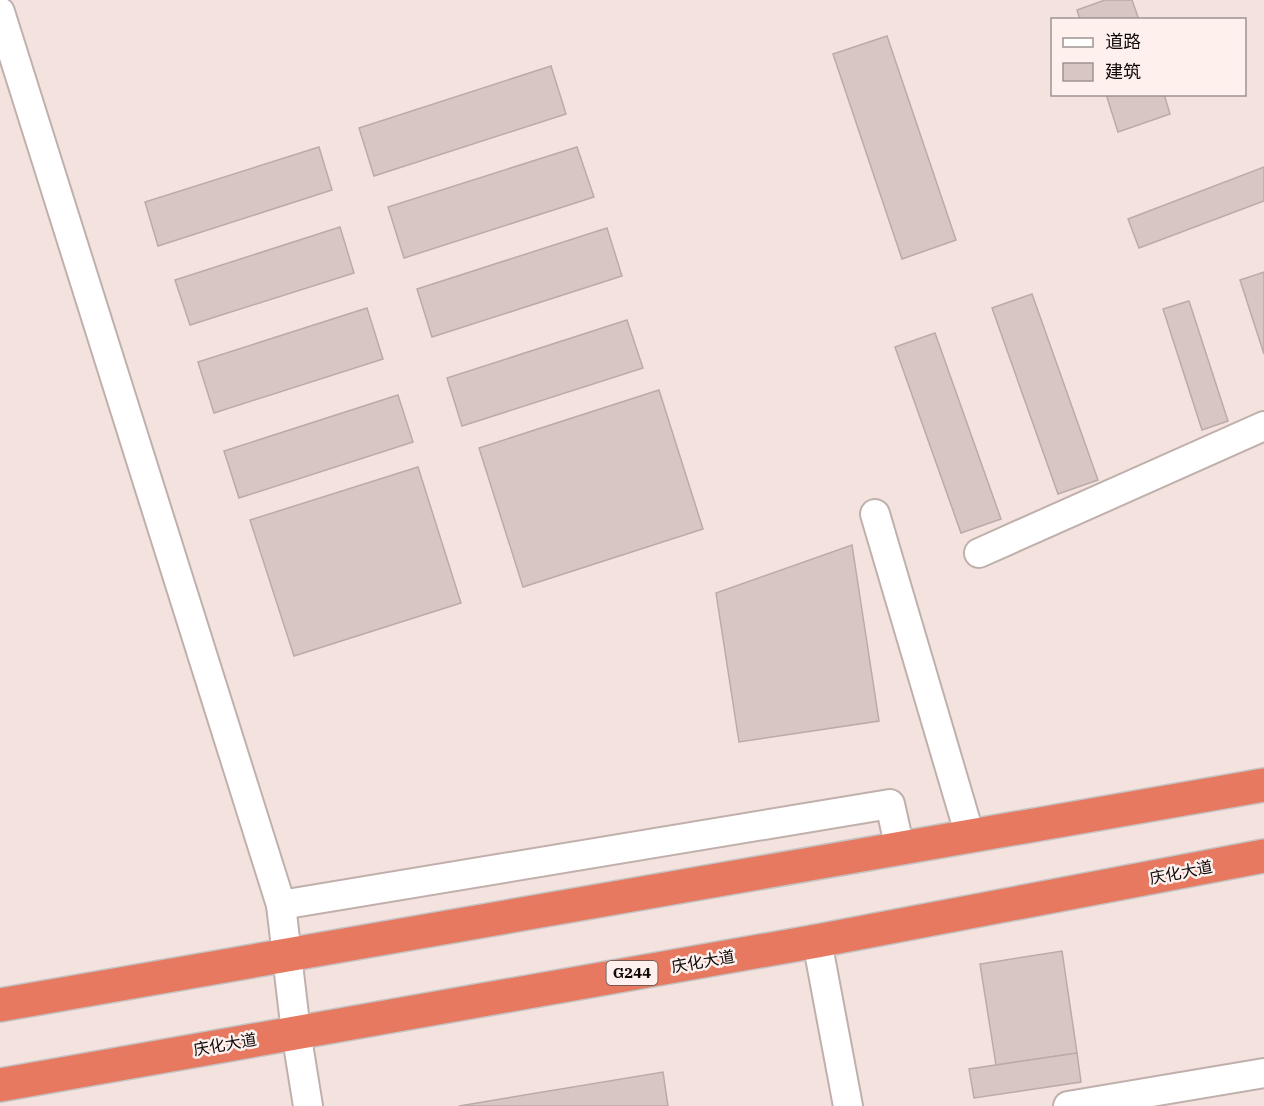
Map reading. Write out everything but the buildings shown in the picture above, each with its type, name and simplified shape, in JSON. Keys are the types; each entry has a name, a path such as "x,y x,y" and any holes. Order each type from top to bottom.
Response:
{"highway":[{"path":"0,1005 1264,785"},
{"name":"庆化大道","path":"0,1085 817,941 1264,856"}],"street":[{"path":"0,12 281,905 296,1032 308,1106"},
{"path":"978,553 1264,426"},
{"path":"875,514 970,836"},
{"path":"281,905 890,804 900,849"},
{"path":"817,941 848,1106"},
{"path":"1068,1106 1264,1072"}]}
